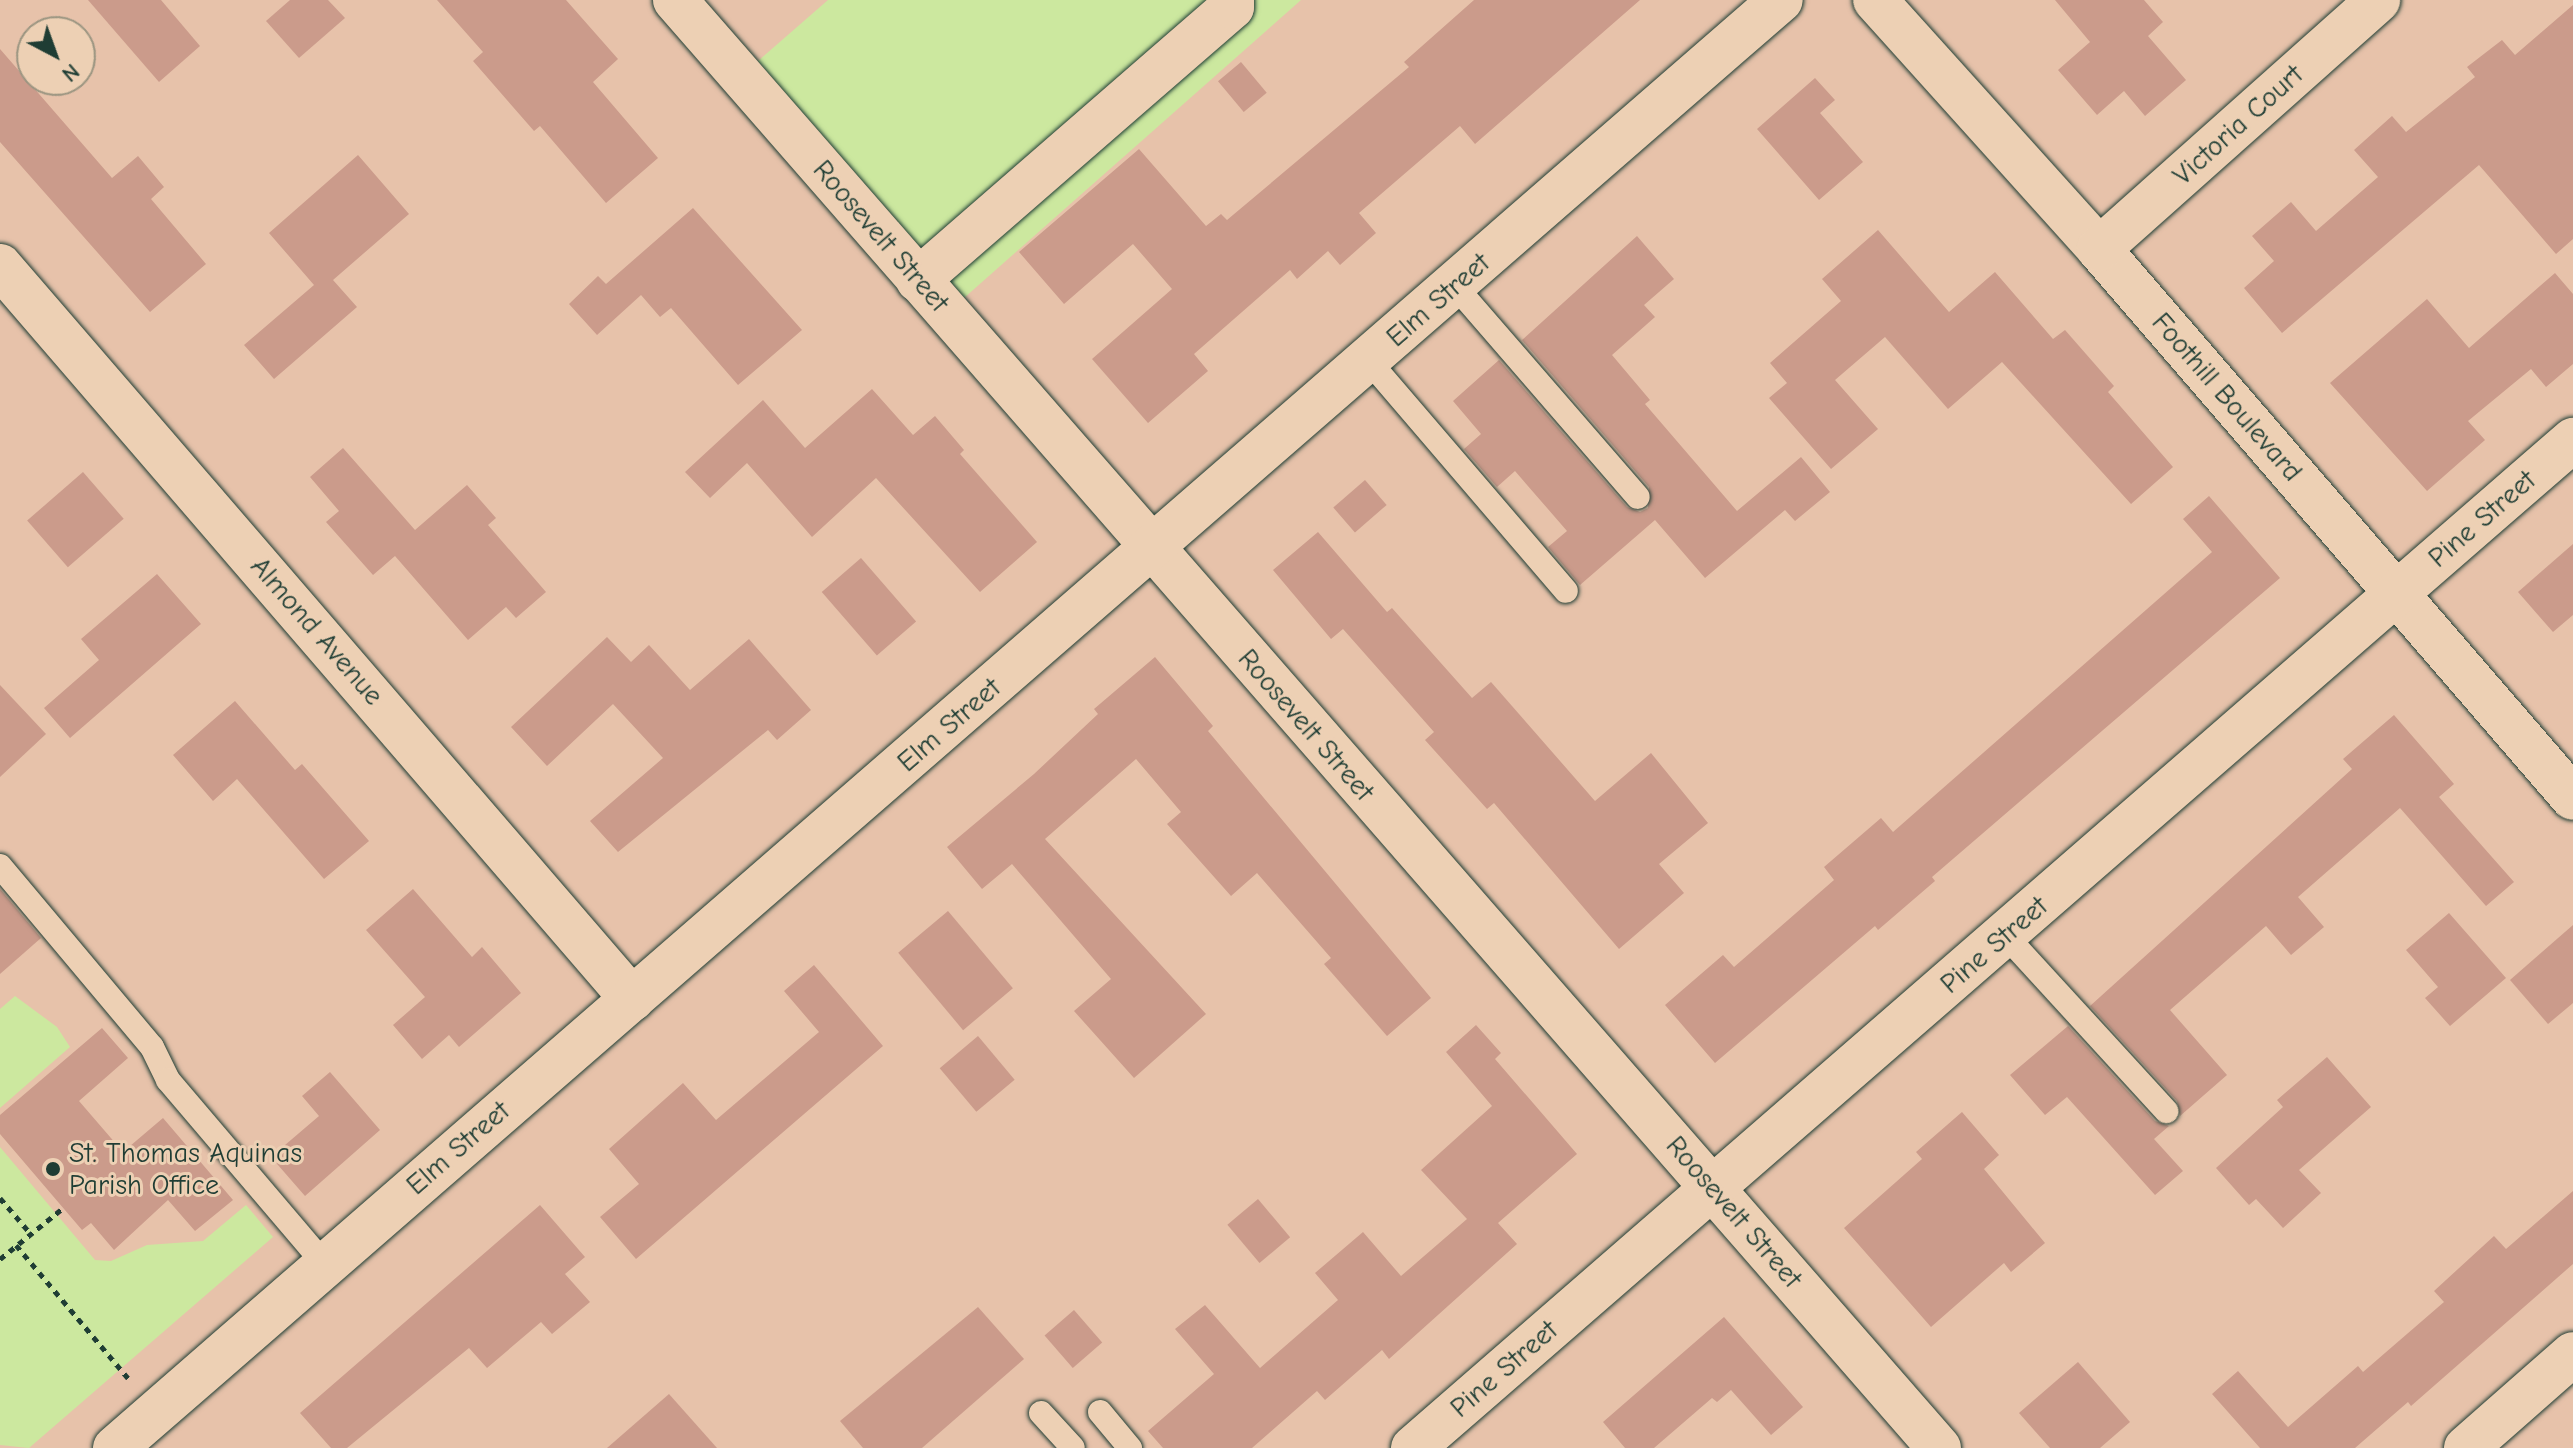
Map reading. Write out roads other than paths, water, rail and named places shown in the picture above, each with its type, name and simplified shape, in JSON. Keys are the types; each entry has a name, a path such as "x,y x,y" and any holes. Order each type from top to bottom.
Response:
{"street":[{"name":"Roosevelt Street","path":"675,0 1939,1448"},
{"path":"918,280 1232,7 1232,0"},
{"name":"Elm Street","path":"115,1448 324,1263 1152,550 1781,0"},
{"name":"Foothill Boulevard","path":"1875,0 2099,249 2573,798"},
{"name":"Victoria Court","path":"2099,249 2378,0"},
{"name":"Almond Avenue","path":"0,266 632,999"},
{"name":"Pine Street","path":"1413,1448 2573,440"},
{"path":"2466,1448 2573,1354"}],"lane":[{"path":"1455,286 1638,497"},
{"path":"1368,360 1566,591"},
{"path":"0,866 152,1047 168,1080 324,1263"},
{"path":"2005,935 2166,1111"},
{"path":"1100,1412 1130,1448"},
{"path":"1041,1413 1073,1448"}],"place":[{"name":"St. Thomas Aquinas Parish Office","path":"53,1169"}]}
